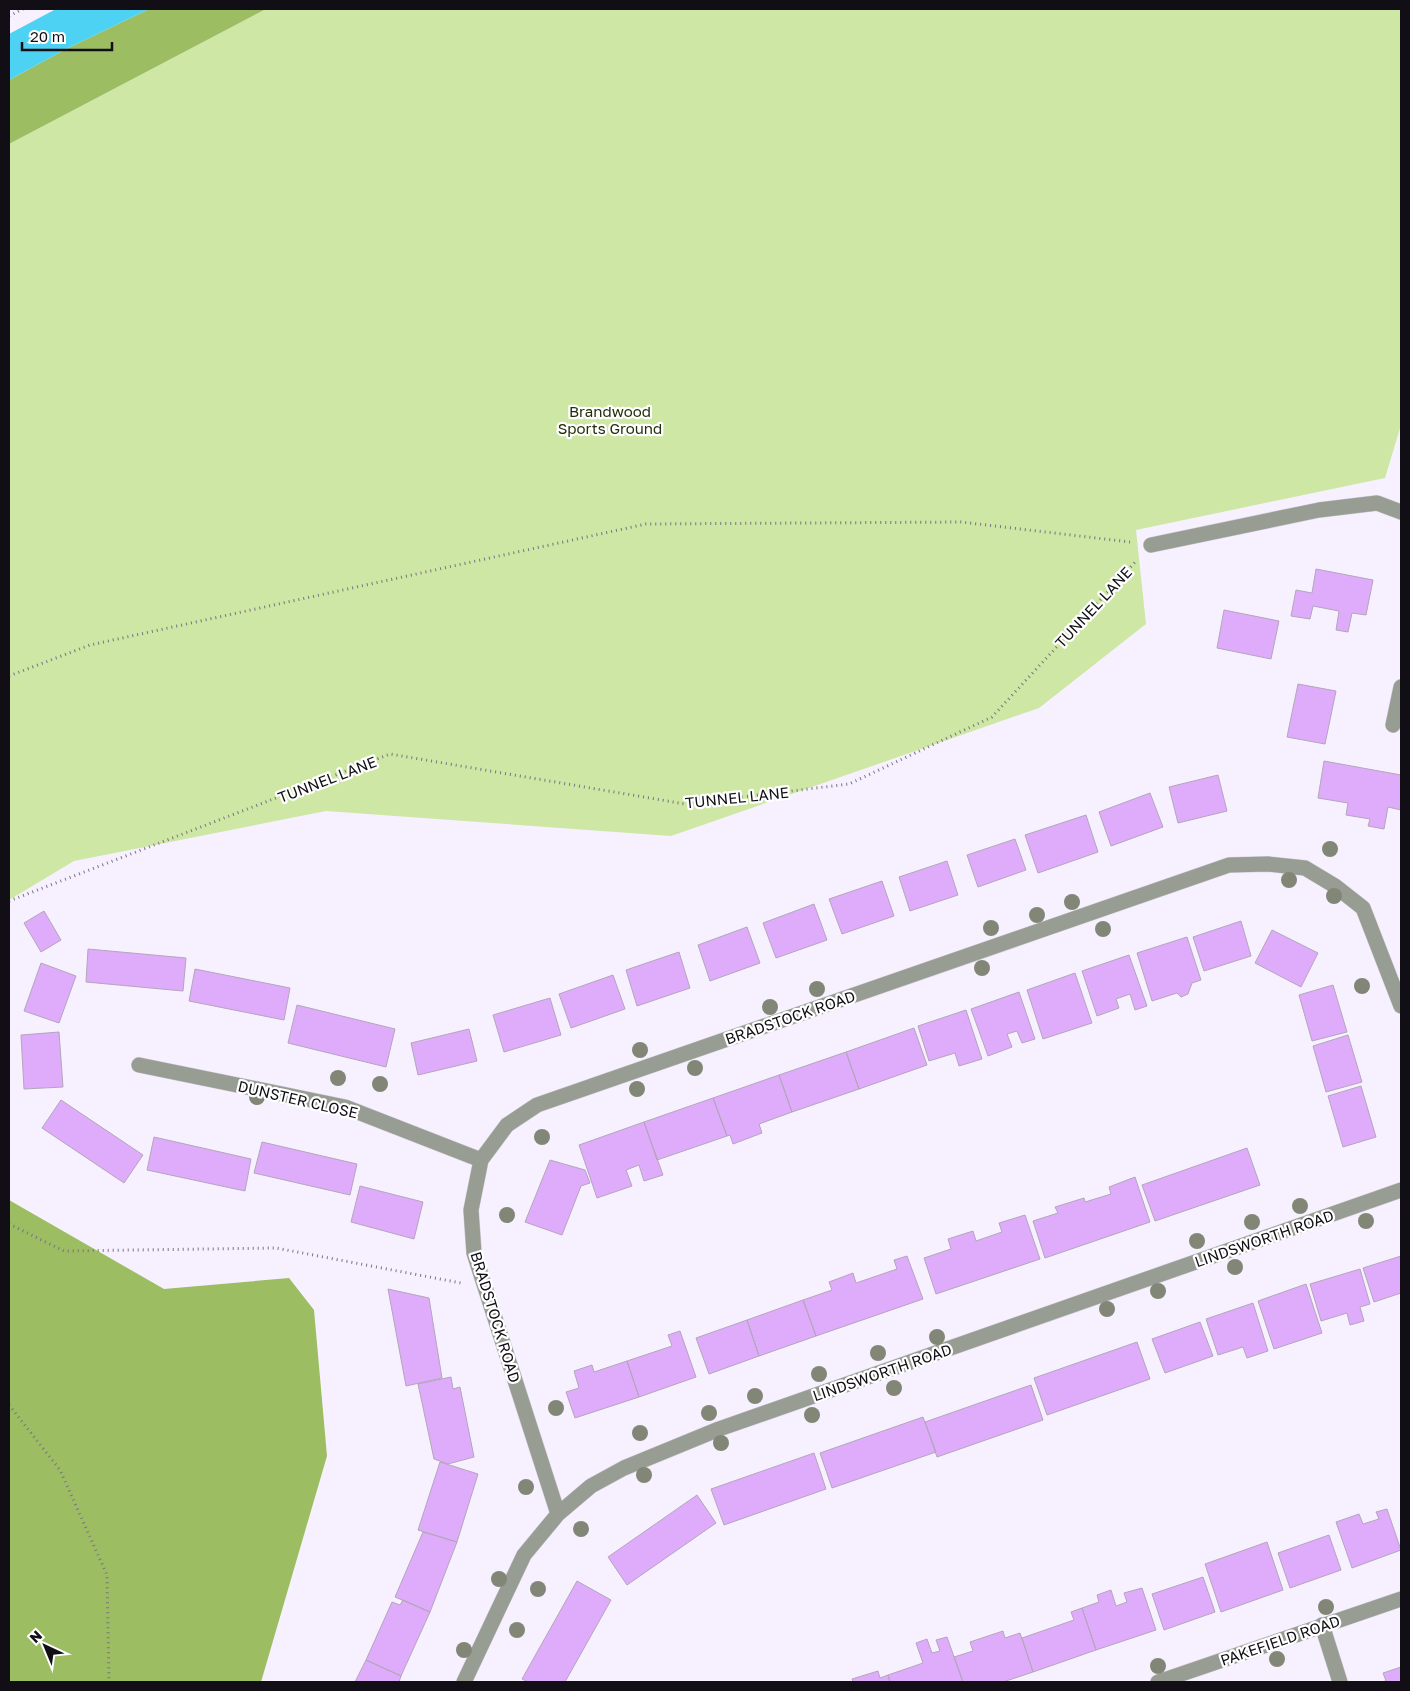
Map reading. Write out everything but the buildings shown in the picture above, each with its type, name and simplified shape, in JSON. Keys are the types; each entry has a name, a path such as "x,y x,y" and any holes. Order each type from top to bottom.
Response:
{"street":[{"path":"1150,545 1319,510 1377,503 1401,512"},
{"path":"1393,726 1401,687"},
{"name":"BRADSTOCK ROAD","path":"558,1514 474,1253 471,1210 481,1160 507,1125 537,1105 1229,865 1268,864 1306,868 1335,886 1363,908 1401,1006"},
{"name":"DUNSTER CLOSE","path":"139,1065 345,1108 481,1160"},
{"name":"LINDSWORTH ROAD","path":"464,1682 524,1555 558,1514 591,1486 608,1477 719,1429 1401,1190"},
{"name":"PAKEFIELD ROAD","path":"1158,1682 1401,1599"},
{"path":"1322,1625 1340,1682"}],"path":[{"path":"9,16 23,9"},
{"path":"9,676 90,645 646,524 961,522 1150,545"},
{"name":"TUNNEL LANE","path":"9,901 390,754 685,804 849,784 992,717 1150,545"},
{"path":"9,1224 64,1250 276,1248 485,1288"},
{"path":"9,1406 60,1470 107,1575 109,1682"}],"green space":[{"path":"149,9 266,9 9,144 9,80 66,49"},
{"name":"Brandwood Sports Ground","path":"266,9 1401,9 1401,425 1385,478 1136,530 1146,624 1039,708 671,836 326,811 74,861 9,900 9,144"},
{"path":"9,1200 164,1289 289,1278 314,1310 327,1456 261,1682 9,1682"}],"water":[{"path":"56,9 149,9 66,49 9,80 9,34"}]}
